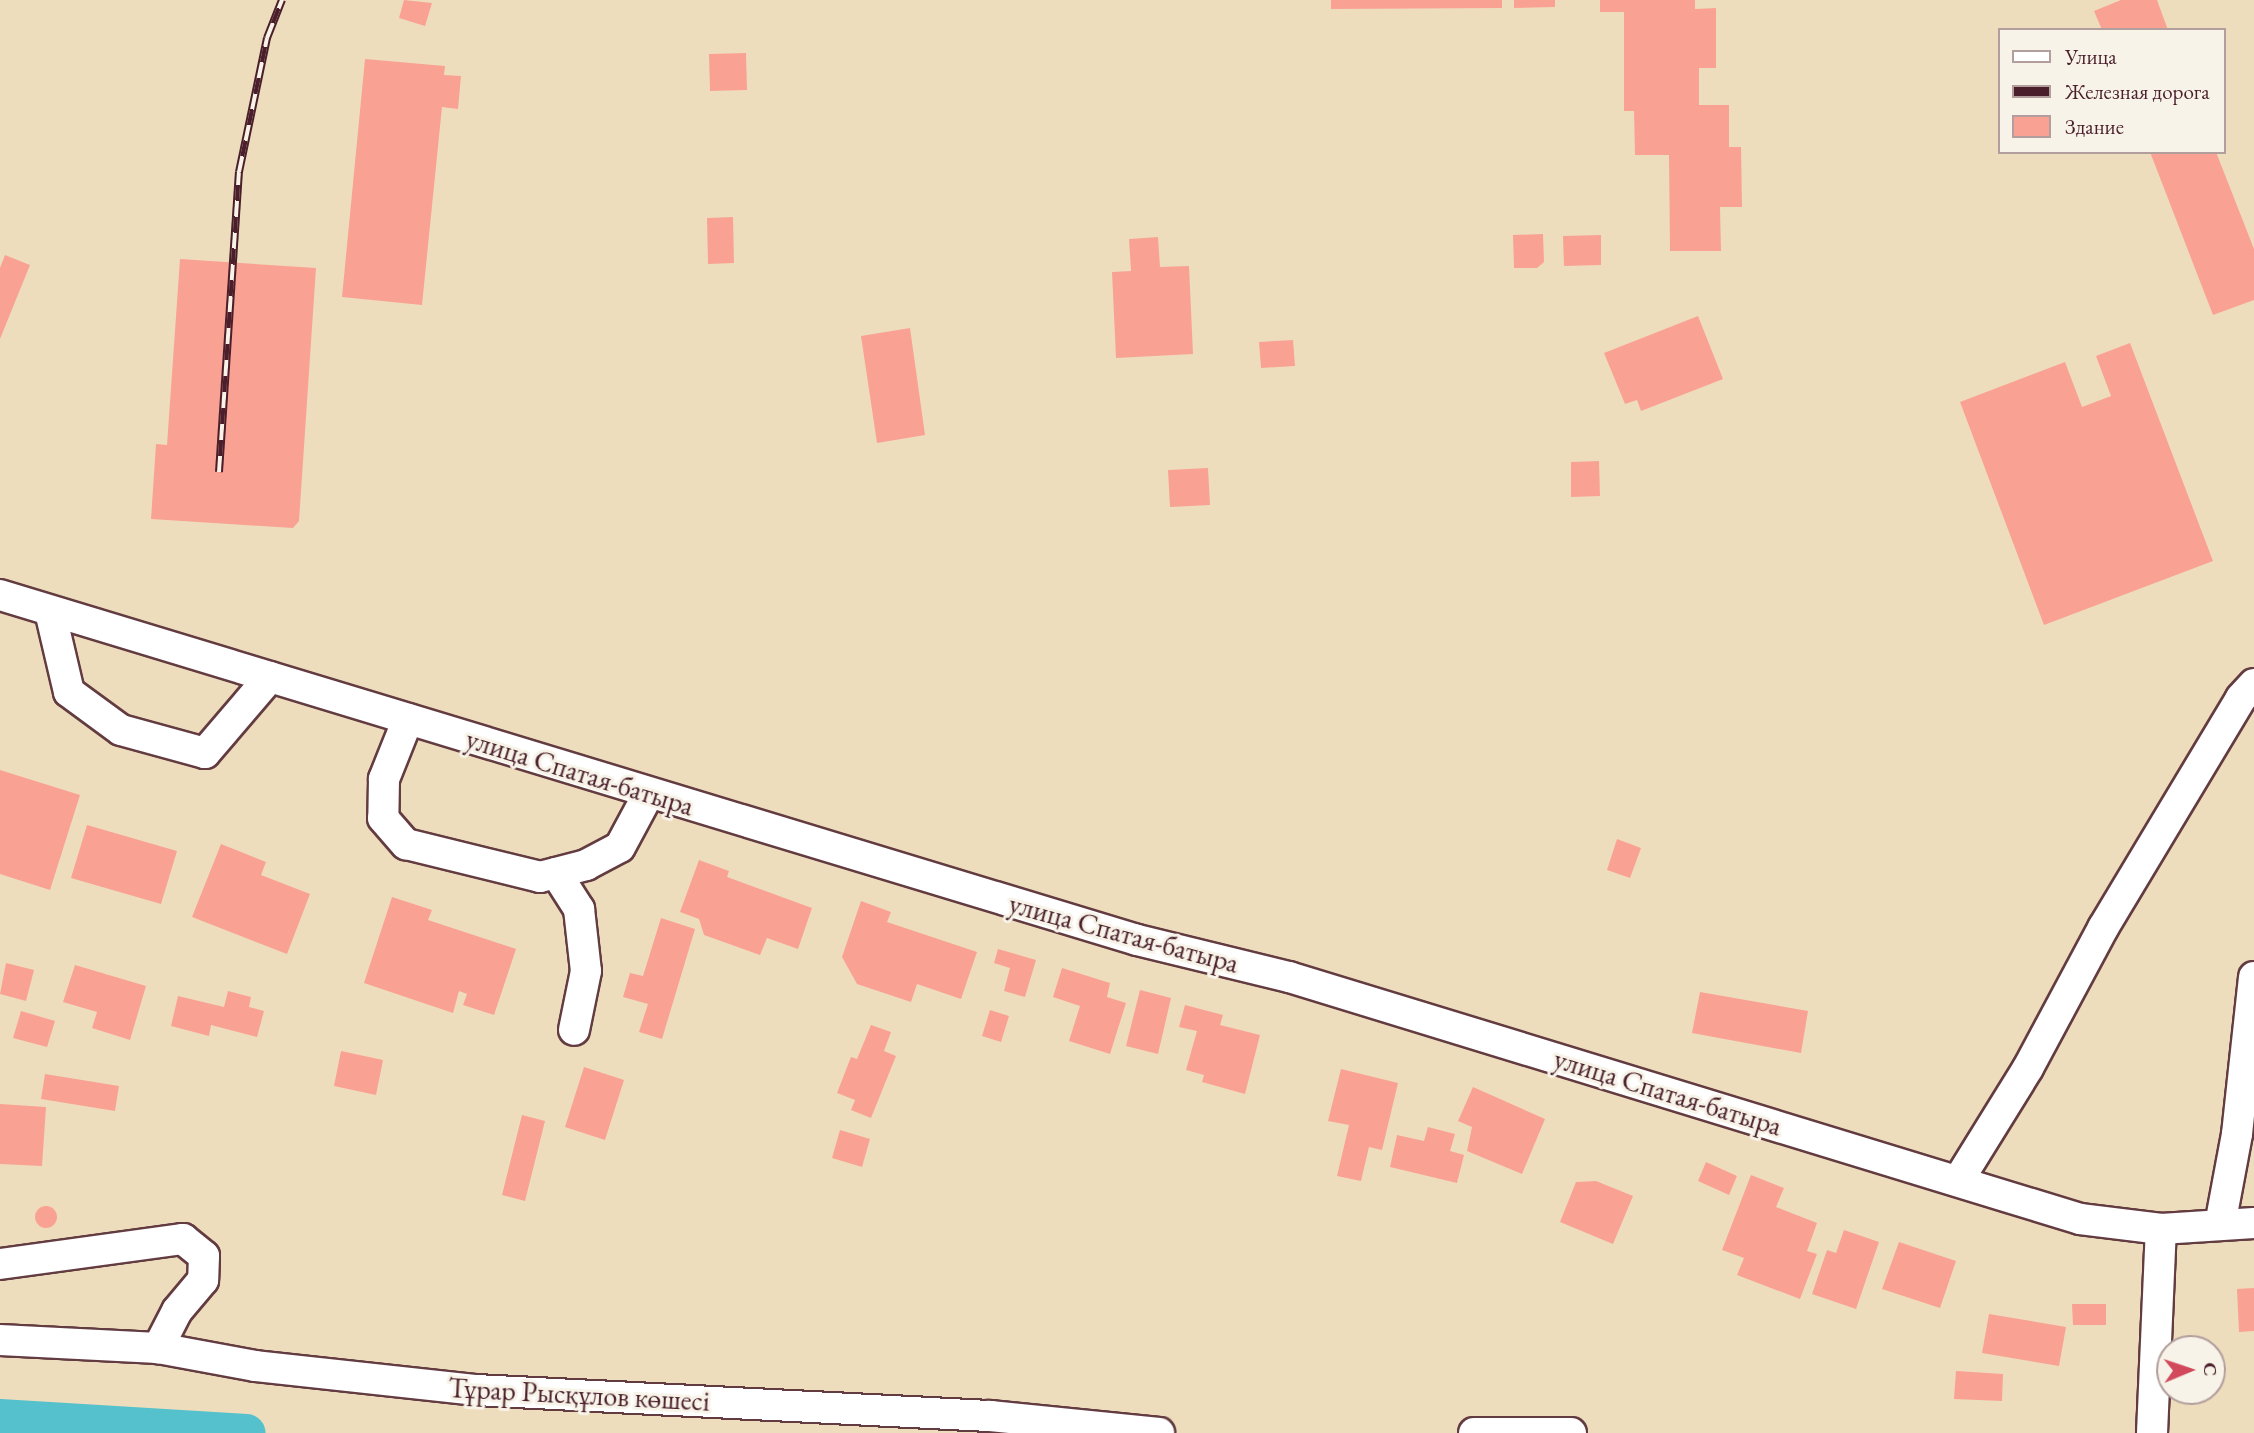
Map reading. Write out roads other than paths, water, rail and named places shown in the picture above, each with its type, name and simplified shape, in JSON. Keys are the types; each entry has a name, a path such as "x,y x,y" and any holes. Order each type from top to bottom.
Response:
{"street":[{"name":"улица Спатая-батыра","path":"4,601 50,611 1137,940 1289,977 2080,1219 2161,1230 2254,1223"},
{"path":"50,611 69,692 121,730 205,753 270,677"},
{"path":"1958,1181 2022,1078 2110,917 2241,698 2254,684"},
{"path":"408,719 384,779 383,818 406,844 540,877 586,865 620,847 649,793"},
{"path":"556,873 579,909 586,971 574,1030"},
{"path":"2220,1225 2236,1133 2254,978"},
{"path":"2152,1433 2161,1230"},
{"path":"0,1264 183,1238 204,1256 203,1280 177,1311 158,1348"},
{"name":"Тұрар Рысқұлов көшесі","path":"0,1340 158,1348 255,1366 476,1391 990,1416 1159,1433"},
{"path":"1475,1433 1571,1433"}],"waterway":[{"path":"0,1418 247,1433"}],"railway":[{"path":"219,472 239,172 267,38 282,0"}]}
